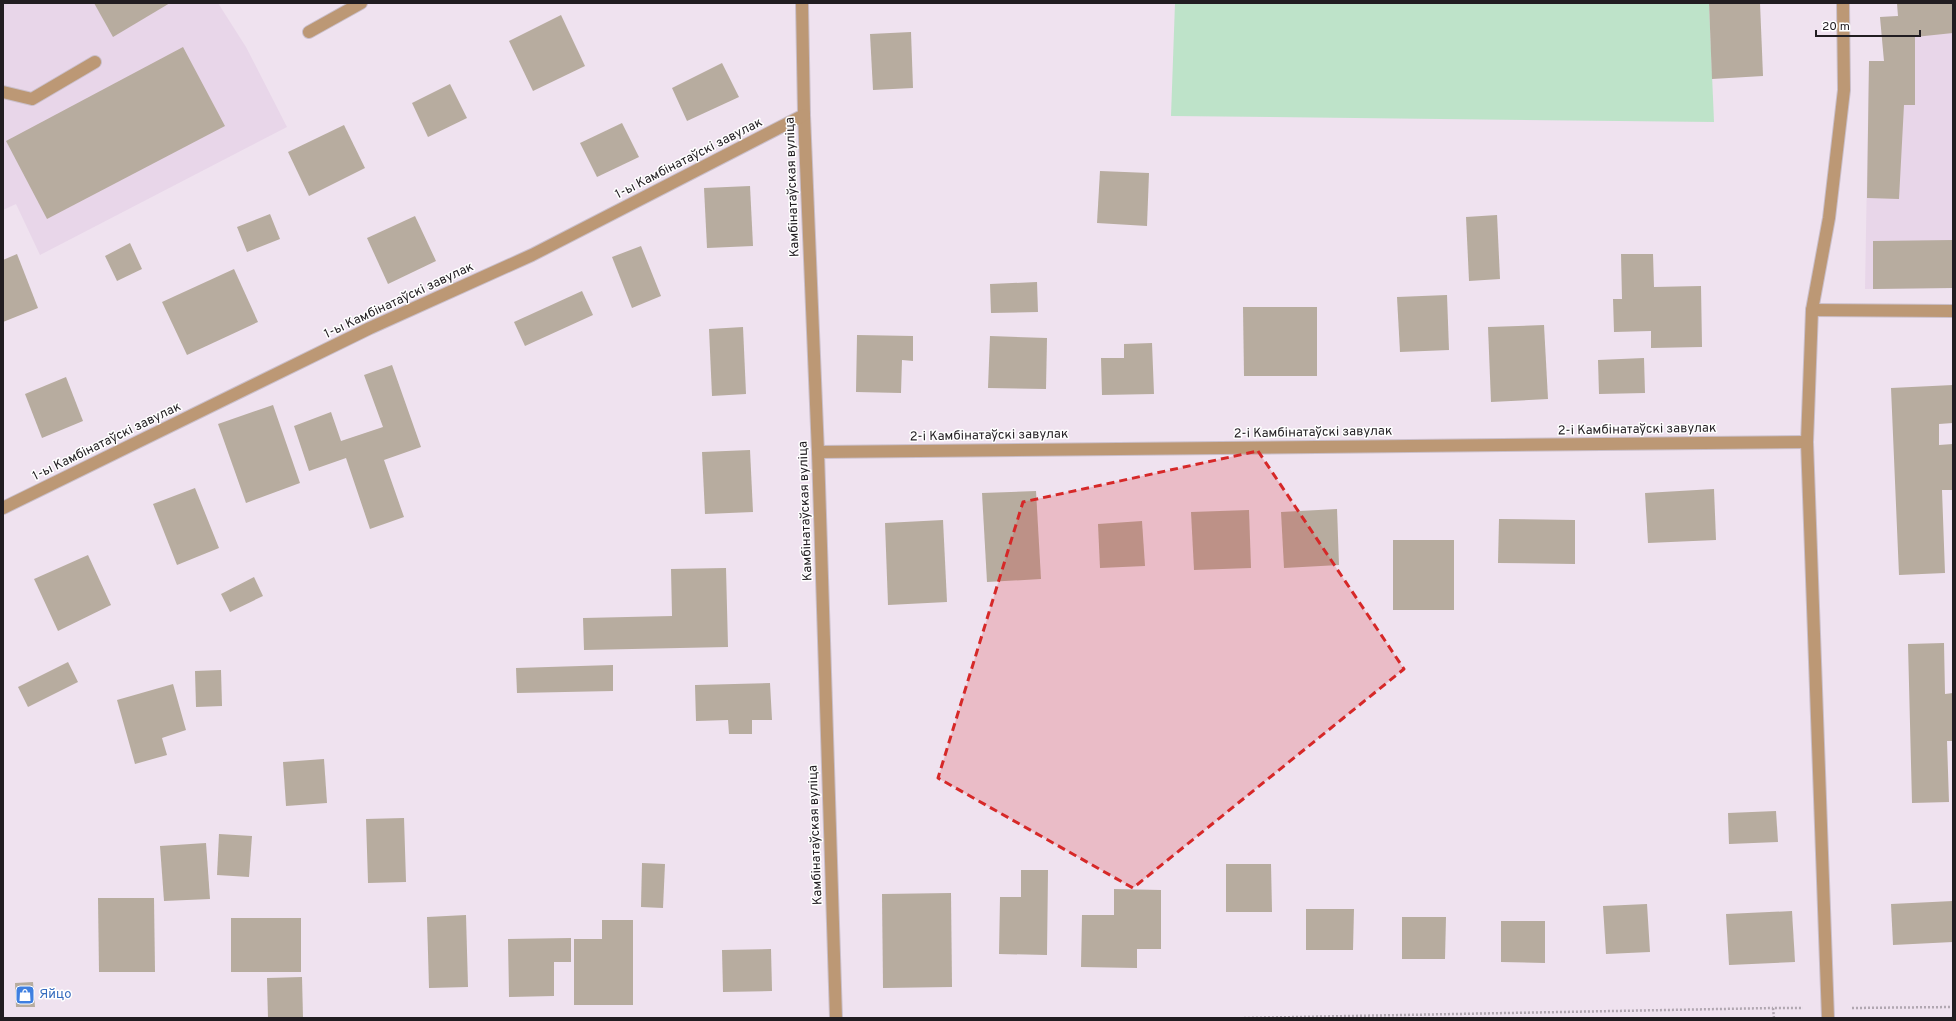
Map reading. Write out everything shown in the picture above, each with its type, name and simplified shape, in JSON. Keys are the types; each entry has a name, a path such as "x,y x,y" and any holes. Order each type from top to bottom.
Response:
{"street":[{"path":"309,32 361,3"},
{"name":"Камбінатаўская вуліца","path":"802,3 804,114 818,452 836,1018"},
{"path":"1828,1013 1807,442 1812,310 1829,218 1844,90 1843,3"},
{"path":"3,92 32,99 94,62"},
{"name":"1-ы Камбінатаўскі завулак","path":"3,508 370,328 532,255 804,114"},
{"path":"1812,310 1953,311"},
{"name":"2-і Камбінатаўскі завулак","path":"818,452 1807,442"}],"path":[{"path":"1244,1018 1774,1008 1828,1013 1953,1007"},
{"path":"1774,1008 1774,1018"}],"highlighted area":[{"path":"1258,451 1404,669 1133,888 938,778 1023,502"}],"shaded area":[{"path":"3,3 218,3 246,47 287,127 40,255 16,204 3,210"},
{"path":"1897,3 1953,3 1953,288 1865,289 1869,61 1884,61 1880,17 1898,16"}],"green space":[{"path":"1175,3 1709,3 1714,122 1171,116"}],"building":[{"path":"94,3 170,3 113,37"},
{"path":"1709,3 1760,3 1763,76 1712,79"},
{"path":"1897,3 1953,3 1953,33 1915,37 1915,105 1904,105 1899,199 1867,198 1869,61 1884,61 1880,17 1898,16"},
{"path":"561,15 585,66 533,91 509,41"},
{"path":"911,32 913,88 873,90 870,34"},
{"path":"183,47 225,126 47,219 6,141"},
{"path":"722,63 739,97 687,121 672,88"},
{"path":"450,84 467,118 428,137 412,103"},
{"path":"622,123 639,157 597,177 580,143"},
{"path":"344,125 365,168 309,196 288,152"},
{"path":"1100,171 1149,173 1147,226 1097,223"},
{"path":"750,186 753,246 707,248 704,188"},
{"path":"270,214 280,239 247,252 237,227"},
{"path":"1497,215 1500,279 1469,281 1466,217"},
{"path":"415,216 436,261 388,284 367,238"},
{"path":"1953,240 1953,288 1873,289 1873,241"},
{"path":"130,243 142,269 117,281 105,256"},
{"path":"641,246 661,296 632,308 612,257"},
{"path":"17,254 38,308 3,322 3,260"},
{"path":"1621,254 1653,254 1654,287 1701,286 1702,347 1651,348 1651,331 1614,332 1613,299 1622,299"},
{"path":"234,269 258,322 187,355 162,302"},
{"path":"1037,282 1038,312 991,313 990,284"},
{"path":"582,291 593,315 525,346 514,322"},
{"path":"1447,295 1449,350 1400,352 1397,297"},
{"path":"1243,307 1317,307 1317,376 1244,376"},
{"path":"1544,325 1548,399 1491,402 1488,327"},
{"path":"743,327 746,394 712,396 709,329"},
{"path":"857,335 913,336 913,361 902,360 901,393 856,392"},
{"path":"990,336 1047,338 1046,389 988,388"},
{"path":"1152,343 1154,394 1102,395 1101,358 1124,358 1124,344"},
{"path":"1644,358 1645,393 1599,394 1598,360"},
{"path":"392,365 421,447 384,460 404,517 370,529 346,458 309,471 294,426 331,412 341,441 383,427 364,375"},
{"path":"66,377 83,421 42,438 25,394"},
{"path":"1953,385 1953,423 1939,424 1939,445 1953,444 1953,490 1942,490 1945,573 1899,575 1891,388"},
{"path":"273,405 300,483 246,503 218,424"},
{"path":"750,450 753,512 705,514 702,452"},
{"path":"195,488 219,548 177,565 153,504"},
{"path":"1714,489 1716,540 1648,543 1645,493"},
{"path":"1036,491 1041,579 987,582 982,493"},
{"path":"1337,509 1339,565 1284,568 1281,512"},
{"path":"1249,510 1251,568 1194,570 1191,512"},
{"path":"1499,519 1575,520 1575,564 1498,563"},
{"path":"943,520 947,602 888,605 885,523"},
{"path":"1142,521 1145,566 1100,568 1098,524"},
{"path":"1393,540 1454,540 1454,610 1393,610"},
{"path":"88,555 111,605 58,631 34,579"},
{"path":"726,568 728,647 584,650 583,618 672,616 671,569"},
{"path":"254,577 263,596 230,612 221,594"},
{"path":"1944,643 1945,694 1953,693 1953,741 1947,741 1949,802 1912,803 1908,644"},
{"path":"68,662 78,682 28,707 18,687"},
{"path":"613,665 613,691 517,693 516,668"},
{"path":"221,670 222,706 196,707 195,671"},
{"path":"770,683 772,720 752,720 752,734 729,734 728,720 696,721 695,685"},
{"path":"173,684 186,730 162,738 167,755 135,764 117,700"},
{"path":"324,759 327,803 286,806 283,762"},
{"path":"1776,811 1778,842 1729,844 1728,813"},
{"path":"404,818 406,882 368,883 366,819"},
{"path":"219,834 252,836 249,877 217,875"},
{"path":"206,843 210,899 164,901 160,846"},
{"path":"642,863 665,864 663,908 641,907"},
{"path":"1226,864 1271,864 1272,912 1226,912"},
{"path":"1021,870 1048,870 1047,955 999,954 1000,897 1021,897"},
{"path":"1114,889 1161,890 1161,949 1137,949 1137,968 1081,967 1082,915 1114,915"},
{"path":"951,893 952,987 883,988 882,894"},
{"path":"98,898 154,898 155,972 99,972"},
{"path":"1953,901 1953,942 1893,945 1891,904"},
{"path":"1647,904 1650,952 1606,954 1603,906"},
{"path":"1306,909 1354,909 1353,950 1306,950"},
{"path":"1792,911 1795,962 1729,965 1726,914"},
{"path":"466,915 468,987 429,988 427,917"},
{"path":"1402,917 1446,917 1445,959 1402,959"},
{"path":"231,918 301,918 301,972 231,972"},
{"path":"602,920 633,920 633,1005 574,1005 574,939 602,939"},
{"path":"1501,921 1545,921 1545,963 1501,962"},
{"path":"571,938 571,962 554,962 554,996 509,997 508,939"},
{"path":"771,949 772,991 723,992 722,950"},
{"path":"302,977 303,1018 268,1018 267,978"},
{"name":"Яйцо","path":"33,982 35,1007 16,1007 15,983"}],"place":[{"name":"Яйцо","path":"25,995"}]}
